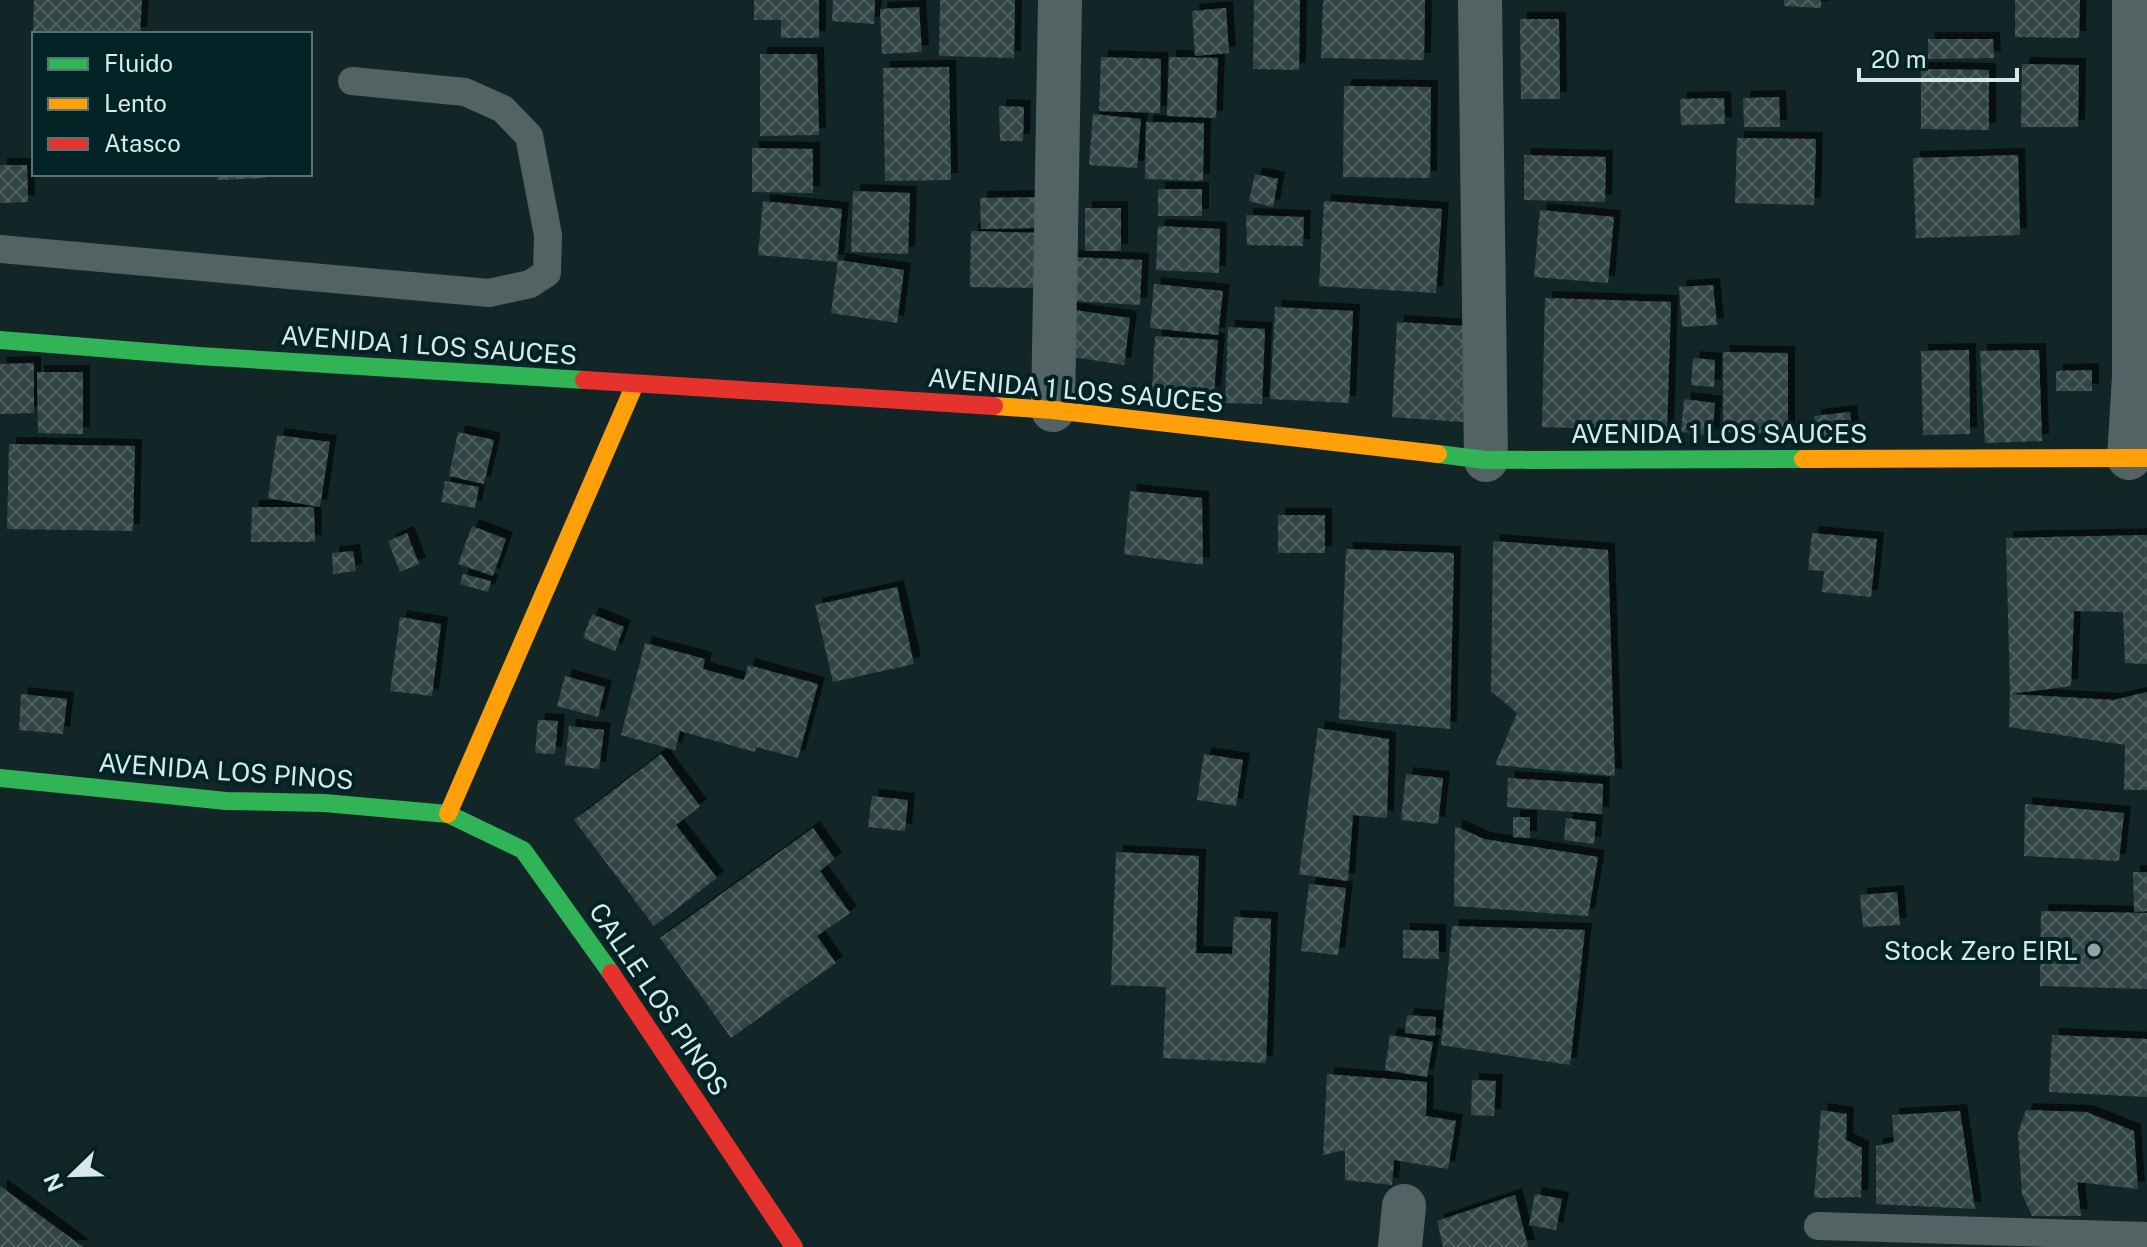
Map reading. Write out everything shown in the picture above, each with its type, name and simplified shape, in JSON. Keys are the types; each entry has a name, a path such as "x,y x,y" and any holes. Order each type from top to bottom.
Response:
{"street":[{"path":"1053,410 1060,0"},
{"path":"1480,0 1486,460"},
{"path":"2134,0 2134,377 2138,458"},
{"name":"AVENIDA 1 LOS SAUCES","path":"0,340 199,356 1053,410 1486,460 2138,458"},
{"path":"448,814 635,384"},
{"name":"AVENIDA LOS PINOS","path":"0,778 226,801 324,803 448,814"},
{"name":"CALLE LOS PINOS","path":"448,814 523,850 576,921 794,1247"}],"lane":[{"path":"0,249 489,293 530,284 547,273 548,235 529,136 503,109 465,92 352,81"},
{"path":"1818,1226 2147,1236"}],"building":[{"path":"34,0 142,0 140,32 33,32"},
{"path":"754,0 819,0 819,38 781,38 781,20 754,20"},
{"path":"833,0 875,0 874,24 832,21"},
{"path":"940,0 1015,0 1014,58 939,56"},
{"path":"1254,0 1300,0 1299,70 1253,69"},
{"path":"1323,0 1425,0 1424,60 1321,58"},
{"path":"1784,0 1821,0 1821,8 1784,6"},
{"path":"2015,0 2080,0 2079,38 2015,37"},
{"path":"919,7 922,52 882,54 880,9"},
{"path":"1226,8 1229,53 1195,56 1192,11"},
{"path":"1520,19 1559,19 1560,99 1521,99"},
{"path":"1928,39 1993,39 1994,58 1928,59"},
{"path":"760,54 817,54 819,135 760,136"},
{"path":"1101,57 1161,59 1160,113 1099,111"},
{"path":"1169,57 1218,58 1216,118 1167,116"},
{"path":"2022,64 2079,65 2078,127 2021,127"},
{"path":"949,67 951,180 885,181 883,68"},
{"path":"1921,69 1989,70 1989,130 1921,129"},
{"path":"1344,86 1431,87 1430,178 1343,177"},
{"path":"1779,97 1780,127 1744,127 1743,98"},
{"path":"1724,98 1725,124 1681,125 1680,99"},
{"path":"999,106 1024,107 1023,141 1000,141"},
{"path":"1093,114 1141,119 1137,168 1089,165"},
{"path":"1146,122 1204,123 1203,181 1145,179"},
{"path":"1737,138 1816,139 1814,205 1735,203"},
{"path":"752,148 813,149 813,193 752,192"},
{"path":"1524,155 1606,157 1605,202 1524,200"},
{"path":"2018,155 2020,235 1916,238 1913,158"},
{"path":"0,165 27,165 28,202 0,203"},
{"path":"1255,174 1278,179 1273,207 1249,201"},
{"path":"217,176 266,176 266,178 217,180"},
{"path":"1158,189 1202,189 1202,216 1158,216"},
{"path":"853,191 910,193 908,254 851,252"},
{"path":"1048,197 1049,228 981,229 980,198"},
{"path":"763,201 842,209 837,262 758,255"},
{"path":"1324,201 1442,209 1436,293 1319,286"},
{"path":"1085,208 1121,208 1121,251 1085,251"},
{"path":"1540,210 1614,217 1608,283 1534,277"},
{"path":"1246,215 1304,217 1303,246 1247,245"},
{"path":"1158,226 1220,229 1219,273 1156,270"},
{"path":"971,231 1039,233 1038,288 970,287"},
{"path":"1072,257 1142,260 1140,305 1070,301"},
{"path":"838,260 904,270 897,323 831,313"},
{"path":"1154,284 1223,291 1218,335 1150,328"},
{"path":"1713,285 1717,325 1682,327 1679,287"},
{"path":"1545,298 1671,302 1667,431 1542,427"},
{"path":"1275,307 1353,311 1349,403 1270,399"},
{"path":"1067,309 1130,318 1124,365 1061,355"},
{"path":"1397,322 1482,327 1476,423 1392,417"},
{"path":"1228,327 1265,329 1262,404 1225,403"},
{"path":"1155,336 1218,340 1214,394 1152,390"},
{"path":"1969,350 1970,434 1923,435 1921,351"},
{"path":"2039,350 2042,441 1985,443 1980,351"},
{"path":"1723,352 1788,353 1788,433 1723,432"},
{"path":"1693,358 1715,360 1714,387 1691,385"},
{"path":"34,363 34,413 0,414 0,364"},
{"path":"2092,370 2092,391 2056,391 2056,371"},
{"path":"37,372 83,372 83,434 38,433"},
{"path":"1684,399 1715,403 1712,436 1681,432"},
{"path":"1850,412 1853,435 1816,439 1814,416"},
{"path":"458,432 494,440 484,484 449,476"},
{"path":"277,435 330,442 320,507 268,498"},
{"path":"9,444 135,446 133,531 7,529"},
{"path":"445,481 479,487 475,508 441,502"},
{"path":"1130,491 1202,498 1203,565 1124,554"},
{"path":"252,507 314,507 315,542 251,542"},
{"path":"1278,515 1325,515 1325,553 1278,553"},
{"path":"472,526 506,539 493,576 458,564"},
{"path":"407,533 419,564 400,572 388,541"},
{"path":"1812,533 1877,539 1871,597 1822,592 1824,571 1808,570"},
{"path":"2147,535 2147,664 2125,663 2123,612 2074,611 2071,686 2010,694 2006,538"},
{"path":"1493,541 1608,550 1615,776 1495,765 1517,713 1491,691"},
{"path":"1346,549 1454,553 1450,729 1339,719"},
{"path":"353,551 356,571 333,574 332,553"},
{"path":"463,574 491,581 488,592 460,584"},
{"path":"897,587 914,664 833,682 815,605"},
{"path":"592,614 624,627 615,651 583,638"},
{"path":"400,617 441,624 432,696 390,691"},
{"path":"645,643 705,659 703,669 744,680 748,665 818,684 798,758 756,747 755,752 680,731 675,750 621,735"},
{"path":"565,676 605,687 598,717 557,706"},
{"path":"2147,692 2147,790 2124,790 2125,745 2009,727 2010,694 2114,700"},
{"path":"21,694 67,699 63,734 19,730"},
{"path":"538,720 558,721 555,754 535,753"},
{"path":"569,726 604,730 599,769 565,765"},
{"path":"1318,728 1389,739 1387,818 1353,815 1348,881 1299,874"},
{"path":"661,754 700,806 676,825 717,878 654,926 574,820"},
{"path":"1204,754 1243,760 1236,806 1197,800"},
{"path":"1406,774 1443,778 1438,824 1401,820"},
{"path":"1508,778 1603,784 1602,814 1507,807"},
{"path":"872,796 908,800 905,831 868,827"},
{"path":"2025,804 2124,813 2119,861 2024,856"},
{"path":"1513,817 1530,817 1530,838 1513,837"},
{"path":"1566,818 1596,822 1594,844 1564,840"},
{"path":"1455,826 1484,839 1598,857 1588,916 1454,906"},
{"path":"813,828 835,859 820,871 850,913 817,936 836,963 731,1038 660,938"},
{"path":"1116,852 1199,856 1196,953 1232,954 1234,917 1271,919 1266,1063 1163,1058 1166,987 1111,985"},
{"path":"2133,872 2147,872 2147,911 2134,912"},
{"path":"1309,884 1346,888 1338,955 1301,951"},
{"path":"1897,892 1900,925 1863,927 1860,895"},
{"name":"Stock Zero EIRL","path":"2041,911 2147,913 2147,989 2040,986"},
{"path":"1452,926 1585,930 1570,1065 1441,1045"},
{"path":"1403,930 1439,931 1439,959 1403,958"},
{"path":"1407,1015 1436,1017 1435,1036 1405,1033"},
{"path":"1390,1035 1433,1042 1427,1077 1385,1070"},
{"path":"2052,1035 2147,1039 2147,1097 2049,1092"},
{"path":"1327,1074 1427,1082 1426,1116 1456,1121 1448,1169 1394,1160 1392,1185 1345,1180 1345,1150 1323,1155"},
{"path":"1472,1080 1496,1081 1494,1116 1471,1115"},
{"path":"1821,1110 1847,1114 1846,1140 1862,1148 1861,1197 1814,1198"},
{"path":"2026,1110 2086,1112 2134,1131 2138,1189 2077,1182 2081,1216 2032,1216 2022,1194 2018,1133"},
{"path":"1960,1111 1975,1209 1876,1204 1876,1146 1894,1142 1892,1115"},
{"path":"0,1186 83,1247 0,1247"},
{"path":"1535,1194 1562,1199 1556,1230 1529,1225"},
{"path":"1515,1195 1528,1247 1443,1247 1437,1221"}],"traffic: fast":[{"path":"0,340 584,380"},
{"path":"1438,454 1486,460 1803,459"},
{"path":"0,778 226,801 324,803 448,814 523,850 611,973"}],"traffic: slow":[{"path":"448,814 635,384"},
{"path":"994,406 1438,454"},
{"path":"1803,459 2147,458"}],"traffic: jam":[{"path":"584,380 994,406"},
{"path":"611,973 794,1247"}],"place":[{"name":"Stock Zero EIRL","path":"2094,950"}]}
